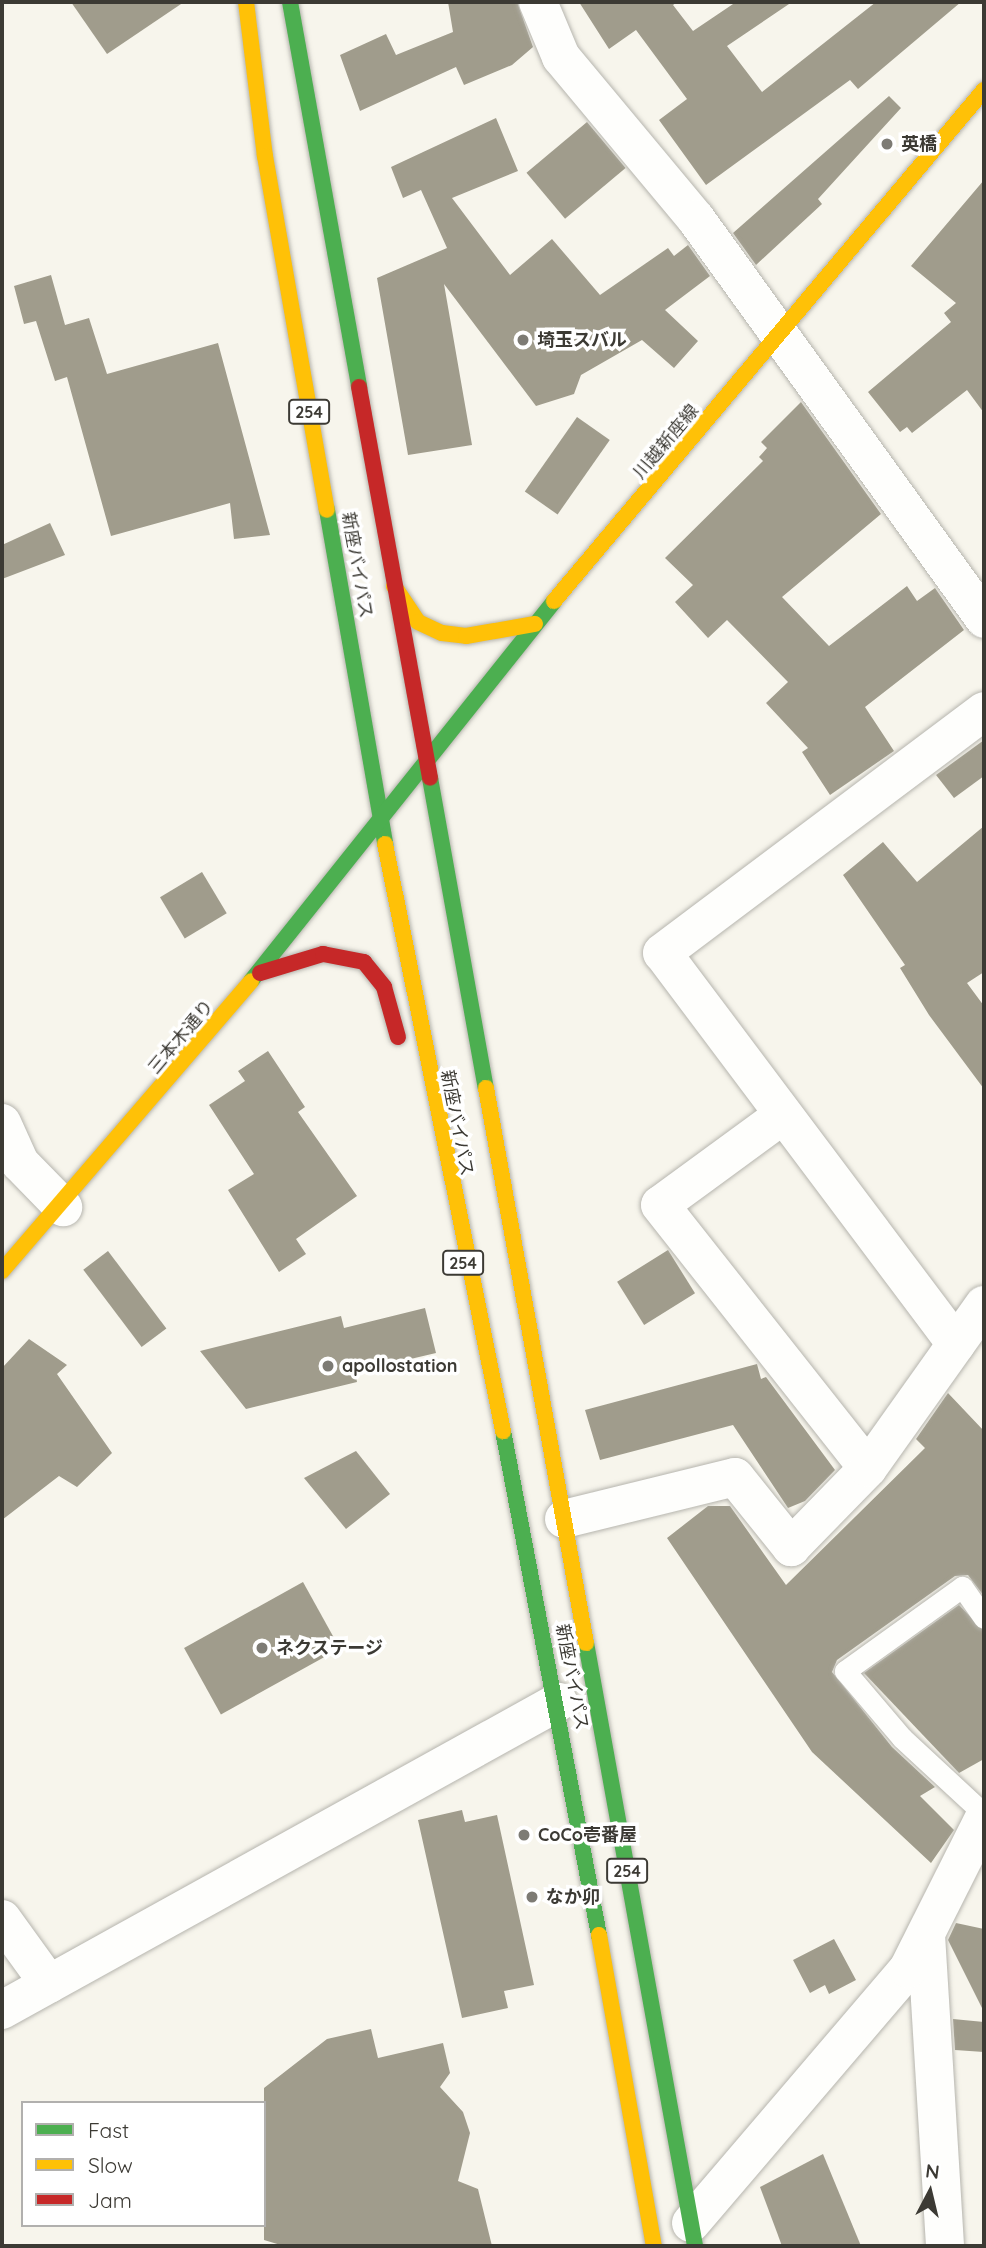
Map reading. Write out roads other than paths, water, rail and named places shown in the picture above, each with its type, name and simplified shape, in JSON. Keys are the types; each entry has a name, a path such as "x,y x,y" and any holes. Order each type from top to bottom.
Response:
{"main road":[{"name":"新座バイパス","path":"246,2 265,156 381,821 465,1271 558,1702 654,2246"},
{"name":"新座バイパス","path":"290,2 388,571 564,1519 693,2235"},
{"name":"川越新座線","path":"381,821 424,759 535,624 984,90"},
{"path":"388,571 402,606 442,633 466,636 535,624"},
{"name":"三本木通り","path":"2,1271 63,1207 260,973 381,821"},
{"path":"260,973 323,954 364,962 384,988 401,1052"},
{"path":"430,1168 465,1271"}],"street":[{"path":"538,2 561,57 696,219 981,605"},
{"path":"956,1344 662,953 984,711"},
{"path":"783,1115 660,1205 868,1468"},
{"path":"2,1123 20,1163 63,1207"},
{"path":"564,1519 735,1477 791,1547 868,1468 984,1305"},
{"path":"2,2010 558,1702"},
{"path":"693,2235 908,1969 984,1816"},
{"path":"2,1919 49,1984"},
{"path":"926,1935 945,2246"}],"lane":[{"path":"984,1618 962,1587 845,1671 902,1738 984,1816"}],"place":[{"name":"英橋","path":"887,144"},
{"name":"埼玉スバル","path":"523,340"},
{"name":"apollostation","path":"328,1366"},
{"name":"ネクステージ","path":"262,1648"},
{"name":"CoCo壱番屋","path":"524,1835"},
{"name":"なか卯","path":"532,1897"}]}
